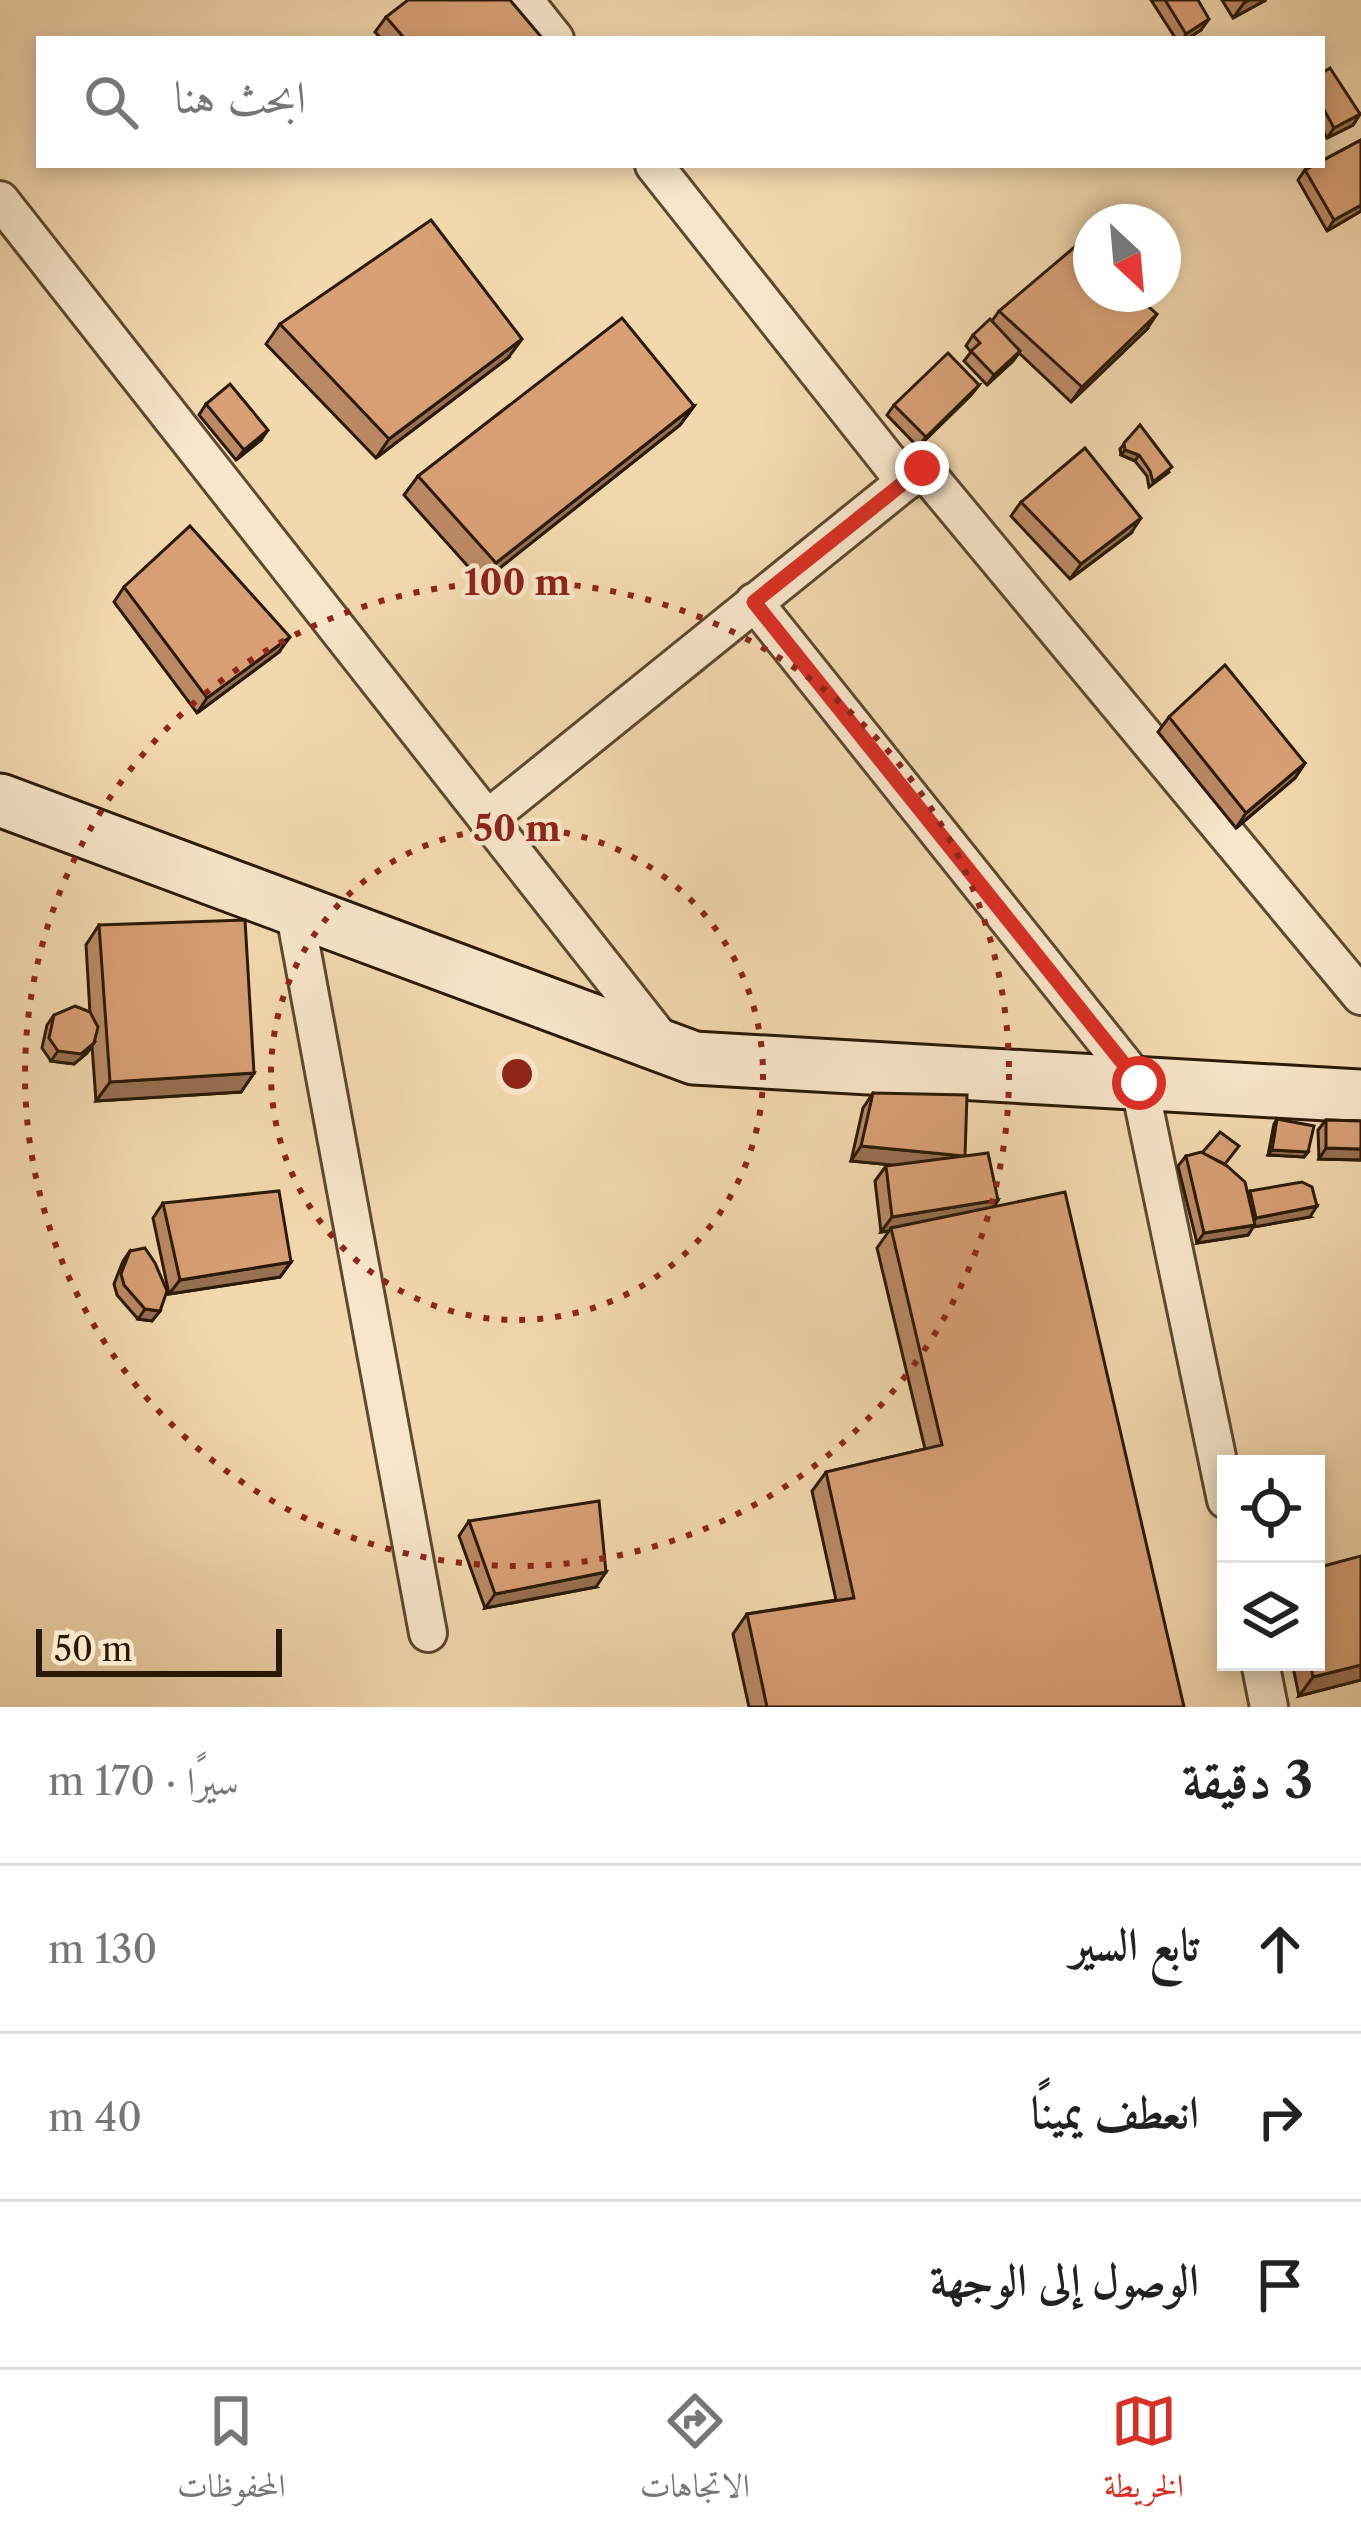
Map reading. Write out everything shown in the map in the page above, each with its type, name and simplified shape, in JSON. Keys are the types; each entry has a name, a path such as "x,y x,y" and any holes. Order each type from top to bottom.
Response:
{"street":[{"path":"524,0 553,36"},
{"path":"656,168 905,482"},
{"path":"0,200 667,1048"},
{"path":"487,819 922,468 1361,996"},
{"path":"754,602 1139,1083 1217,1457"},
{"path":"0,800 694,1058 1361,1096"},
{"path":"294,909 428,1634"},
{"path":"1262,1671 1269,1707"}],"building":[{"path":"408,0 510,0 540,36 402,36 386,17"},
{"path":"1165,0 1198,0 1209,19 1186,34"},
{"path":"1330,68 1360,114 1334,128 1325,112 1325,71"},
{"path":"1361,140 1361,205 1334,220 1305,170 1325,168 1325,159"},
{"path":"431,220 522,339 389,439 280,324"},
{"path":"1073,248 1073,312 1157,314 1082,387 999,311"},
{"path":"622,318 694,406 496,563 418,476"},
{"path":"990,319 1020,351 994,375 971,351 980,343 973,335"},
{"path":"948,353 979,385 926,437 894,405"},
{"path":"230,384 268,430 244,450 206,404"},
{"path":"1140,425 1172,467 1153,482 1139,455 1125,450 1124,443"},
{"path":"1085,448 1141,518 1081,564 1021,502"},
{"path":"190,526 290,637 207,698 124,587"},
{"path":"1225,665 1305,763 1246,813 1169,717"},
{"path":"245,920 254,1073 110,1082 99,925"},
{"path":"75,1006 90,1012 98,1027 94,1043 81,1054 58,1051 49,1038 54,1015"},
{"path":"873,1093 967,1095 965,1156 988,1153 998,1200 892,1217 886,1166 964,1156 861,1146"},
{"path":"1277,1119 1314,1126 1308,1152 1272,1150"},
{"path":"1326,1120 1361,1121 1361,1149 1326,1148"},
{"path":"1220,1132 1239,1146 1225,1164 1202,1153"},
{"path":"1201,1152 1245,1182 1255,1225 1204,1233 1186,1156"},
{"path":"1302,1182 1312,1187 1317,1206 1256,1218 1250,1191"},
{"path":"279,1191 291,1262 180,1280 163,1203"},
{"path":"1065,1192 1184,1707 767,1707 747,1614 854,1598 826,1472 942,1445 891,1228"},
{"path":"145,1248 167,1291 160,1311 145,1309 124,1285 121,1274 130,1251"},
{"path":"599,1501 606,1572 495,1594 469,1521"},
{"path":"1361,1556 1361,1665 1313,1677 1312,1671 1325,1671 1325,1566"}],"route":[{"path":"922,468 754,602 1139,1083"}]}
